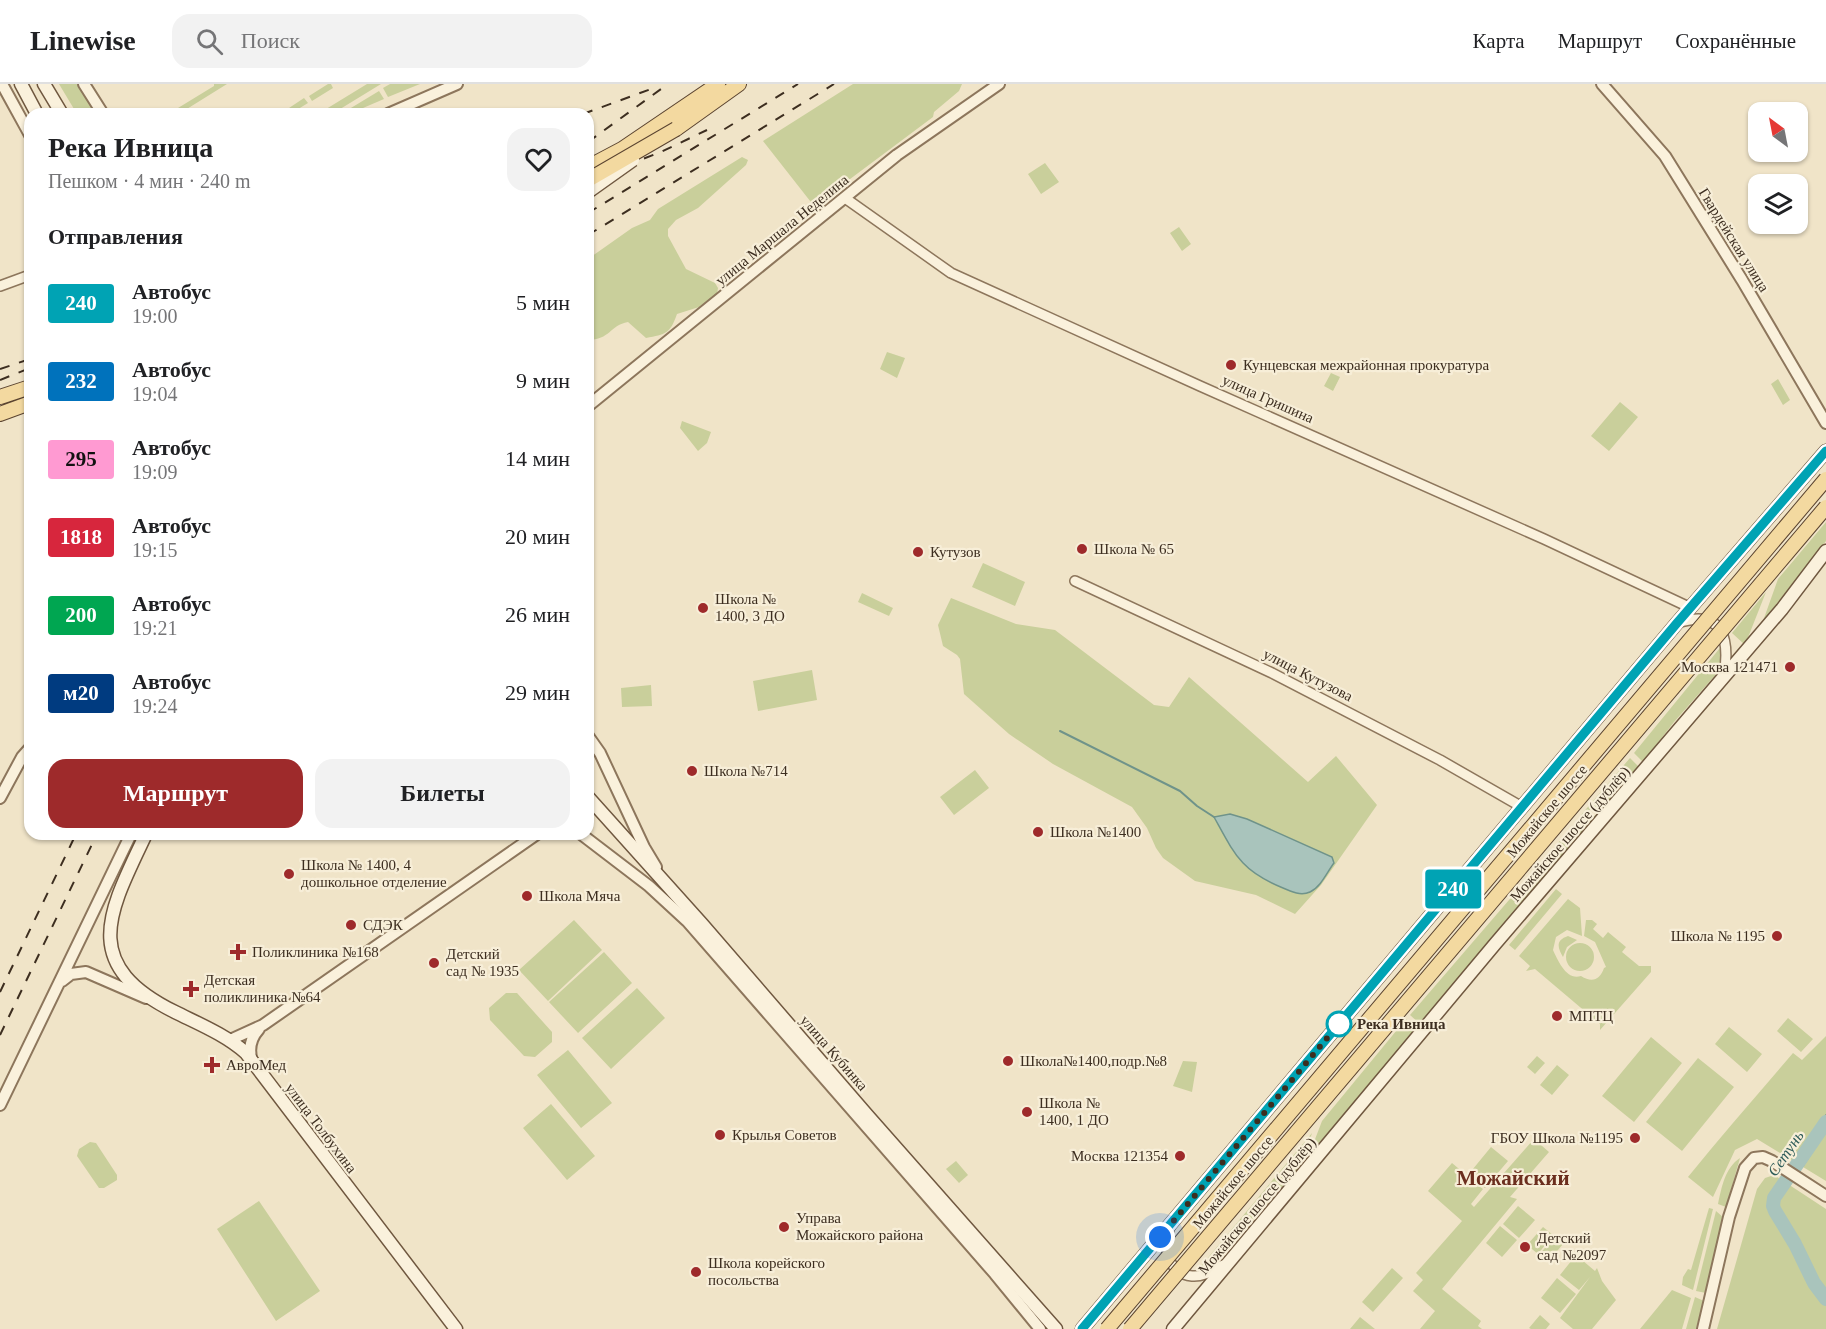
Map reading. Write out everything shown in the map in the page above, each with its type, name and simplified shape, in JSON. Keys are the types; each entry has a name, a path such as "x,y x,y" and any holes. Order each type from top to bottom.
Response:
{"main road":[{"path":"21,84 34,108"},
{"path":"44,84 58,108"},
{"path":"594,164 622,149 718,84"},
{"path":"594,188 740,84"},
{"path":"594,177 676,129"},
{"path":"0,397 24,389"},
{"path":"0,414 24,405"},
{"path":"1082,1329 1677,623 1826,451"},
{"name":"Можайское шоссе","path":"1107,1329 1826,479"},
{"name":"Можайское шоссе","path":"1130,1329 1826,507"},
{"name":"Можайское шоссе (дублёр)","path":"1173,1329 1487,953 1782,609 1826,551"},
{"name":"улица Кубинка","path":"594,804 1056,1329"},
{"path":"143,840 123,883 109,928 111,946 118,965 129,980 151,1000"},
{"name":"улица Толбухина","path":"151,1000 230,1040 252,1061 456,1329"}],"street":[{"path":"2,84 24,124"},
{"path":"84,84 99,108"},
{"path":"402,108 457,84"},
{"name":"улица Маршала Неделина","path":"594,401 897,154 999,84"},
{"name":"Гвардейская улица","path":"1602,84 1665,156 1742,280 1826,423"},
{"name":"улица Гришина","path":"845,198 951,273 1544,539 1691,608"},
{"path":"0,286 24,277"},
{"name":"улица Кутузова","path":"1075,581 1272,673 1440,760 1522,807"},
{"path":"1677,623 1697,618 1719,629 1727,646 1724,677"},
{"path":"594,746 608,769 644,847 679,899"},
{"path":"0,798 24,755"},
{"path":"0,1105 128,840"},
{"path":"252,1061 250,1045 256,1032 263,1025 528,840"},
{"path":"589,840 649,886 687,921 972,1247 1040,1329"},
{"path":"80,942 79,959 93,974"},
{"path":"60,983 77,972 93,974"},
{"name":"улица Толбухина","path":"93,974 151,1000"},
{"path":"230,1040 263,1025"},
{"path":"1703,1329 1729,1217 1745,1167 1754,1158 1763,1157 1826,1196"},
{"path":"1174,1220 1167,1233 1165,1244 1168,1258 1183,1274 1194,1276 1208,1274 1232,1259"}],"green space":[{"path":"59,84 77,84 92,108 73,108"},
{"path":"214,84 227,84 188,108 178,108"},
{"path":"331,84 333,88 312,101 309,96"},
{"path":"367,84 381,84 342,108 328,108"},
{"path":"390,84 420,84 388,97 383,88"},
{"path":"853,84 962,84 959,91 934,112 933,117 814,206 763,141"},
{"path":"379,91 384,99 363,108 351,108"},
{"path":"304,98 308,103 300,108 289,108"},
{"path":"742,157 748,160 746,165 698,208 676,220 668,229 668,236 686,269 715,283 718,288 717,294 699,307 677,314 672,326 663,334 646,338 628,322 617,326 601,338 594,339 594,255 632,228 650,220 658,209"},
{"path":"1045,163 1059,182 1041,194 1028,174"},
{"path":"1179,227 1191,244 1182,251 1170,233"},
{"path":"887,352 905,358 897,378 880,369"},
{"path":"1331,373 1340,377 1333,391 1324,386"},
{"path":"1778,379 1790,400 1783,405 1771,384"},
{"path":"1620,402 1638,417 1609,451 1591,436"},
{"path":"682,421 711,432 707,443 698,451 680,428"},
{"path":"1826,522 1826,541 1763,621 1778,579"},
{"path":"983,563 1025,582 1015,606 972,587"},
{"path":"1766,592 1745,645 1732,633"},
{"path":"862,593 893,608 889,616 858,602"},
{"path":"951,598 1016,624 1055,630 1154,705 1169,707 1189,677 1308,782 1336,756 1377,805 1321,885 1295,914 1256,895 1195,881 1163,858 1147,828 1132,807 1053,764 1009,734 964,694 960,659 943,646 938,625"},
{"path":"1724,643 1723,664 1718,672 1643,762 1634,753"},
{"path":"812,670 817,700 758,711 753,681"},
{"path":"651,685 652,706 622,707 621,688"},
{"path":"1630,758 1639,767 1612,798 1581,815"},
{"path":"975,770 989,788 954,815 940,797"},
{"path":"1600,813 1420,1024 1410,1015 1571,828"},
{"path":"1556,889 1562,894 1515,950 1509,945"},
{"path":"1568,899 1580,908 1582,936 1567,930 1556,937 1553,950 1567,973 1571,976 1581,976 1592,980 1598,978 1606,967 1595,942 1584,936 1586,920 1592,920 1597,924 1593,929 1603,938 1608,932 1626,947 1622,952 1639,966 1651,966 1651,972 1600,1030 1600,1024 1535,969 1526,971 1530,966 1519,956"},
{"path":"574,920 602,950 548,1001 519,970"},
{"path":"1568,936 1577,940 1567,947 1563,957 1559,944"},
{"path":"1580,943 1590,947 1594,957 1590,967 1580,971 1570,967 1566,957 1570,947"},
{"path":"604,952 632,983 578,1033 549,1002"},
{"path":"637,988 665,1018 611,1069 582,1038"},
{"path":"506,993 517,993 552,1032 552,1042 535,1057 524,1056 490,1020 489,1008"},
{"path":"1788,1018 1813,1039 1801,1052 1777,1031"},
{"path":"1406,1019 1417,1028 1309,1155 1322,1121"},
{"path":"1729,1027 1762,1054 1747,1072 1715,1044"},
{"path":"1826,1036 1826,1115 1794,1160 1803,1166 1826,1131 1826,1181 1757,1139 1735,1150 1713,1197 1688,1177 1793,1053 1802,1060"},
{"path":"1651,1037 1682,1063 1634,1122 1602,1096"},
{"path":"568,1050 612,1103 581,1128 537,1075"},
{"path":"1537,1056 1545,1063 1535,1074 1527,1067"},
{"path":"1698,1058 1734,1087 1682,1151 1646,1122"},
{"path":"1183,1061 1197,1062 1192,1092 1173,1086"},
{"path":"1557,1065 1569,1075 1552,1095 1540,1085"},
{"path":"551,1104 595,1156 567,1180 523,1128"},
{"path":"1312,1133 1302,1164 1214,1264 1208,1269 1196,1272"},
{"path":"1534,1139 1549,1152 1510,1197 1517,1199 1442,1289 1481,1321 1478,1326 1482,1329 1420,1329 1435,1311 1413,1291 1423,1280 1416,1273 1462,1221 1428,1191 1452,1163 1483,1189 1471,1204 1474,1207"},
{"path":"90,1142 96,1143 117,1175 117,1180 104,1188 99,1188 77,1156 79,1149"},
{"path":"1491,1147 1508,1161 1485,1188 1468,1175"},
{"path":"1740,1158 1726,1207 1718,1204 1728,1172"},
{"path":"956,1161 968,1175 959,1183 946,1169"},
{"path":"1774,1175 1826,1209 1826,1329 1717,1329 1757,1189 1765,1178"},
{"path":"259,1201 320,1291 276,1321 217,1229"},
{"path":"1518,1206 1535,1220 1519,1238 1503,1224"},
{"path":"1709,1208 1713,1209 1693,1290 1682,1285 1683,1277 1688,1269 1691,1270"},
{"path":"1716,1211 1724,1218 1706,1293 1696,1291"},
{"path":"1500,1226 1517,1240 1502,1257 1486,1243"},
{"path":"1543,1227 1553,1235 1538,1254 1527,1245"},
{"path":"1554,1237 1563,1244 1548,1262 1539,1255"},
{"path":"1576,1255 1595,1271 1597,1268 1602,1281 1616,1300 1592,1329 1573,1329 1560,1318 1590,1277 1579,1290 1560,1275"},
{"path":"1392,1268 1403,1278 1373,1312 1362,1302"},
{"path":"1557,1278 1576,1294 1560,1313 1541,1298"},
{"path":"1672,1290 1691,1298 1682,1329 1640,1329"},
{"path":"1695,1297 1704,1301 1696,1329 1686,1329"},
{"path":"1540,1315 1550,1324 1546,1329 1529,1328"},
{"path":"1360,1317 1375,1329 1350,1329"}],"water":[{"path":"1230,814 1247,819 1332,857 1334,863 1317,887 1307,893 1293,892 1269,882 1248,868 1234,852 1214,817"},
{"path":"1826,1115 1826,1131 1803,1166 1794,1160"}],"waterway":[{"path":"1060,731 1180,791 1214,817"},
{"name":"Сетунь","path":"1826,1122 1774,1198 1773,1206 1814,1283 1826,1299"}],"railway":[{"path":"594,138 668,84"},
{"path":"594,209 798,84"},
{"path":"594,231 834,84"},
{"path":"594,110 651,89"},
{"path":"594,178 661,152 707,130"},
{"path":"0,369 24,361"},
{"path":"0,380 24,370"},
{"path":"0,992 73,840"},
{"path":"0,1035 94,840"}],"bus line":[{"name":"240","path":"1082,1329 1677,623 1826,451"}],"place":[{"name":"Кунцевская межрайонная прокуратура","path":"1231,365"},
{"name":"Школа № 65","path":"1082,549"},
{"name":"Кутузов","path":"918,552"},
{"name":"Школа № 1400, 3 ДО","path":"703,608"},
{"name":"Москва 121471","path":"1790,667"},
{"name":"Школа №714","path":"692,771"},
{"name":"Школа №1400","path":"1038,832"},
{"name":"Школа № 1400, 4 дошкольное отделение","path":"289,874"},
{"name":"Школа Мяча","path":"527,896"},
{"name":"СДЭК","path":"351,925"},
{"name":"Школа № 1195","path":"1777,936"},
{"name":"Поликлиника №168","path":"238,952"},
{"name":"Детский сад № 1935","path":"434,963"},
{"name":"Детская поликлиника №64","path":"191,989"},
{"name":"МПТЦ","path":"1557,1016"},
{"name":"Река Ивница","path":"1339,1024"},
{"name":"Школа№1400,подр.№8","path":"1008,1061"},
{"name":"АвроМед","path":"212,1065"},
{"name":"Школа № 1400, 1 ДО","path":"1027,1112"},
{"name":"Крылья Советов","path":"720,1135"},
{"name":"ГБОУ Школа №1195","path":"1635,1138"},
{"name":"Москва 121354","path":"1180,1156"},
{"name":"Управа Можайского района","path":"784,1227"},
{"name":"Детский сад №2097","path":"1525,1247"},
{"name":"Школа корейского посольства","path":"696,1272"}],"district":[{"name":"Можайский","path":"1513,1178"}],"route":[{"path":"1160,1237 1339,1024"}]}
